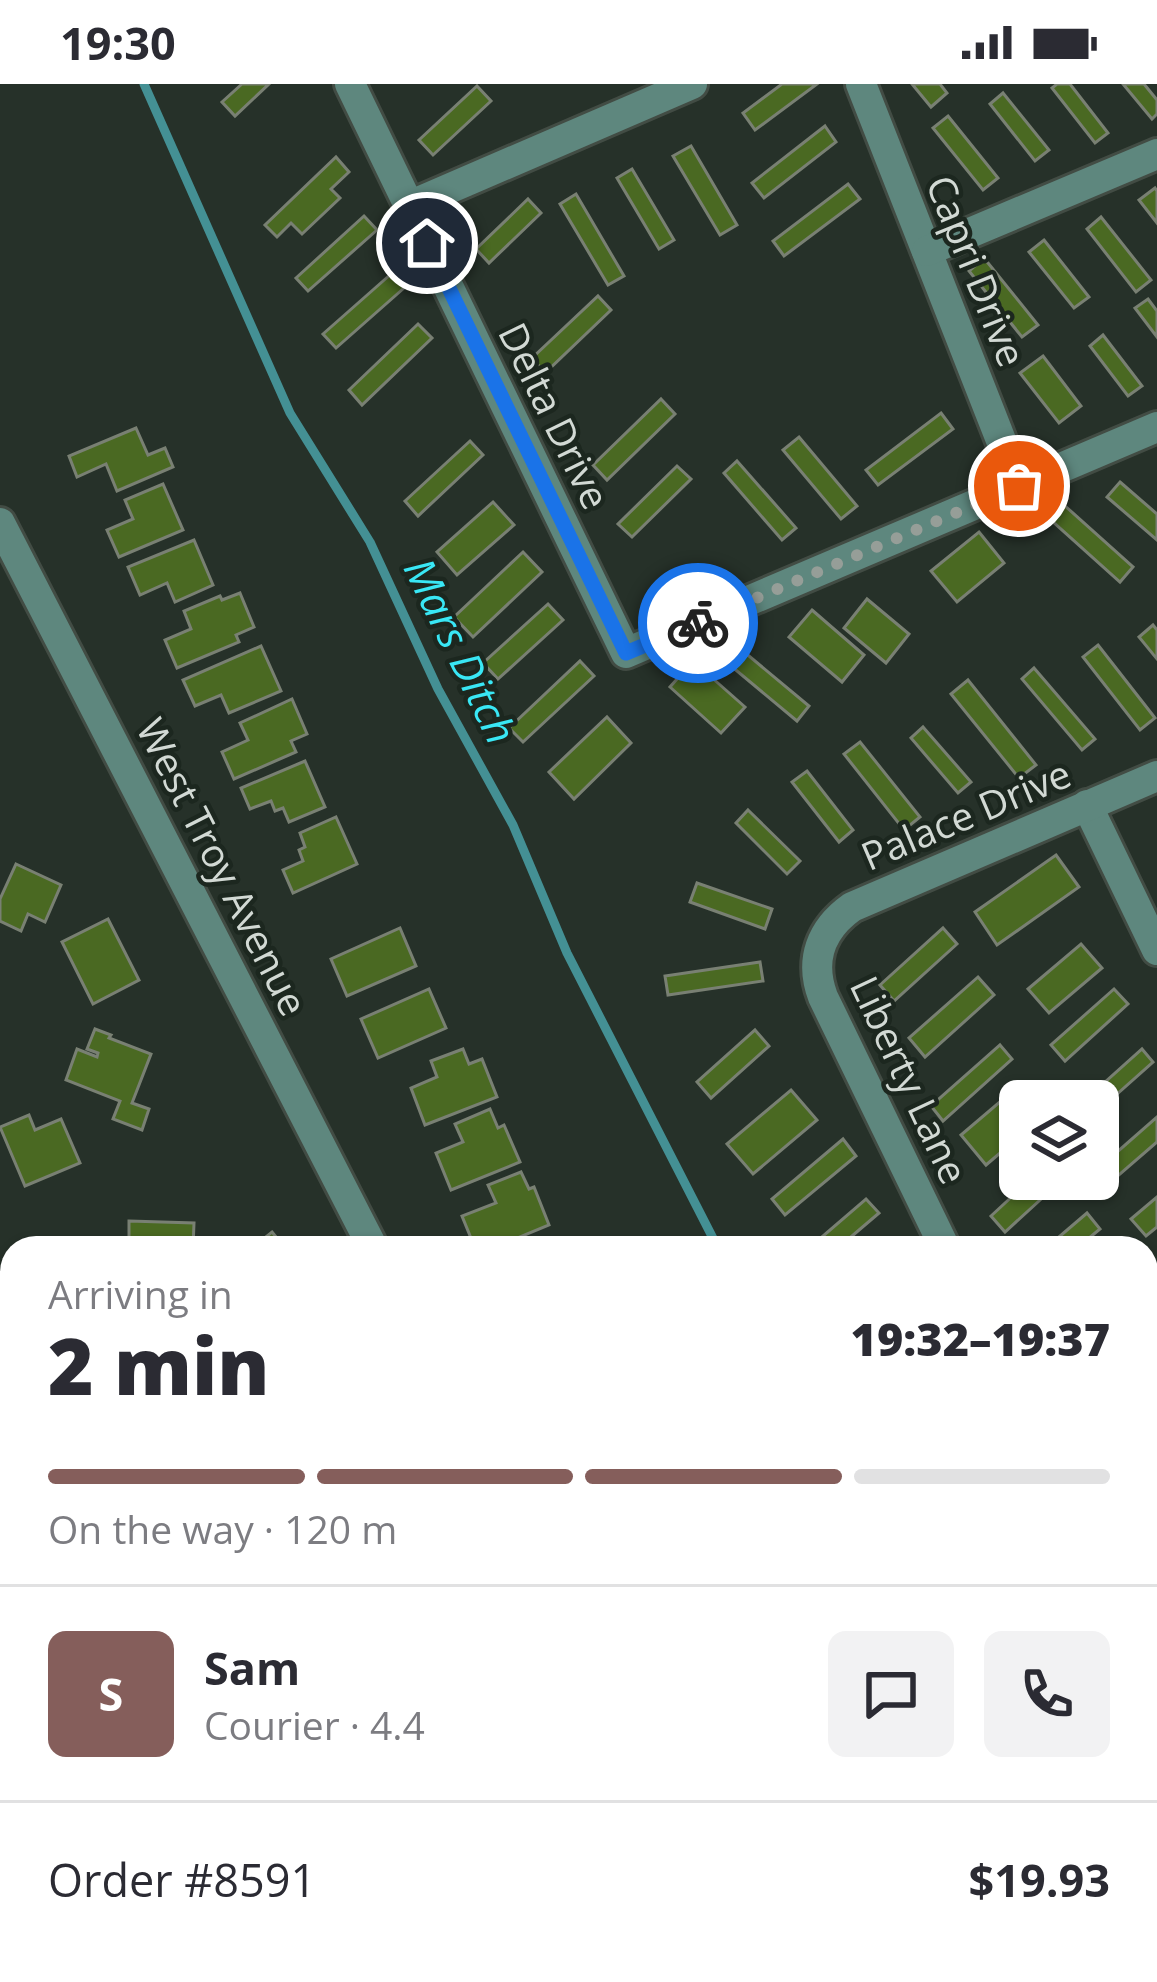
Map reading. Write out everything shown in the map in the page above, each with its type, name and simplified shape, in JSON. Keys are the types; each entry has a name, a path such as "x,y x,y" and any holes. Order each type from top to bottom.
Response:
{"street":[{"name":"Delta Drive","path":"350,84 626,653 1019,486"},
{"path":"410,206 692,84"},
{"name":"Capri Drive","path":"861,84 1019,486"},
{"path":"927,251 1157,154"},
{"path":"1019,486 1157,427"},
{"name":"West Troy Avenue","path":"0,523 12,574 367,1236"},
{"name":"Palace Drive","path":"820,943 832,923 852,907 1157,776"},
{"path":"1088,806 1157,950"},
{"name":"Liberty Lane","path":"820,943 816,969 823,997 939,1236"}],"building":[{"path":"242,84 269,84 235,116 222,102"},
{"path":"782,84 817,84 755,130 743,113"},
{"path":"912,84 940,84 947,93 931,107"},
{"path":"1070,84 1108,133 1095,143 1052,88"},
{"path":"1123,84 1144,84 1157,100 1152,119"},
{"path":"477,86 491,101 433,155 419,140"},
{"path":"1003,93 1049,150 1035,161 990,104"},
{"path":"948,116 998,178 983,190 933,128"},
{"path":"825,126 836,142 764,198 752,183"},
{"path":"691,146 737,225 720,235 673,156"},
{"path":"336,157 349,172 331,189 340,198 302,234 291,223 277,237 265,225"},
{"path":"632,169 674,240 659,249 617,178"},
{"path":"848,184 860,199 784,256 773,241"},
{"path":"1157,191 1157,223 1139,200"},
{"path":"576,194 624,276 608,285 560,204"},
{"path":"528,199 541,213 489,263 476,249"},
{"path":"364,216 377,230 308,291 296,278"},
{"path":"1101,217 1151,280 1136,292 1087,229"},
{"path":"1044,240 1089,297 1074,308 1029,252"},
{"path":"984,258 1038,325 1022,337 969,271"},
{"path":"391,274 404,288 336,348 323,334"},
{"path":"598,296 611,310 545,373 532,358"},
{"path":"1148,299 1157,311 1157,337 1135,308"},
{"path":"418,324 432,338 362,405 349,390"},
{"path":"1103,335 1142,386 1128,396 1090,346"},
{"path":"1043,356 1081,406 1059,423 1020,373"},
{"path":"661,399 675,414 607,480 593,465"},
{"path":"941,413 953,429 878,485 866,470"},
{"path":"136,428 148,455 165,448 173,467 117,491 106,464 77,477 69,456"},
{"path":"799,437 857,506 841,519 783,450"},
{"path":"470,441 483,455 418,516 405,501"},
{"path":"737,461 796,528 782,540 724,473"},
{"path":"677,466 691,479 632,537 618,524"},
{"path":"1120,482 1157,514 1157,540 1107,497"},
{"path":"163,484 183,530 119,557 107,530 133,519 125,500"},
{"path":"493,502 514,525 457,575 437,552"},
{"path":"1064,505 1133,567 1120,582 1051,520"},
{"path":"979,532 1004,563 957,602 931,571"},
{"path":"194,540 213,585 175,602 167,583 140,595 128,567"},
{"path":"523,552 542,572 473,637 454,617"},
{"path":"240,593 254,627 236,635 239,642 177,668 165,640 191,629 184,611"},
{"path":"867,599 909,634 886,663 844,628"},
{"path":"548,604 563,620 498,679 483,663"},
{"path":"812,610 864,655 842,682 789,637"},
{"path":"1153,625 1157,630 1157,659 1139,637"},
{"path":"1098,645 1155,718 1140,730 1083,657"},
{"path":"261,646 281,691 229,713 221,695 195,706 183,680"},
{"path":"737,646 809,706 797,721 725,661"},
{"path":"580,661 594,676 523,742 509,728"},
{"path":"693,661 745,707 721,733 670,687"},
{"path":"1034,668 1095,739 1082,750 1022,679"},
{"path":"968,680 1036,765 1019,778 951,694"},
{"path":"292,699 307,734 291,741 296,752 234,779 222,752 248,740 240,723"},
{"path":"607,717 631,743 574,799 549,772"},
{"path":"923,727 971,782 958,793 911,738"},
{"path":"860,742 920,817 904,830 844,754"},
{"path":"305,761 325,807 289,822 283,808 275,811 271,801 250,809 241,788"},
{"path":"807,771 853,830 839,842 792,782"},
{"path":"748,810 800,861 787,874 736,823"},
{"path":"336,817 357,864 293,893 283,870 303,861 300,833"},
{"path":"1056,855 1079,887 997,945 975,912"},
{"path":"16,864 61,885 45,922 28,914 21,931 0,921 0,899"},
{"path":"697,883 772,909 765,929 690,902"},
{"path":"108,919 139,980 93,1004 62,942"},
{"path":"400,928 416,966 347,996 331,959"},
{"path":"943,928 957,944 894,1001 880,985"},
{"path":"1081,944 1102,968 1049,1013 1028,989"},
{"path":"760,962 763,981 668,995 665,976"},
{"path":"978,977 994,995 925,1057 909,1038"},
{"path":"429,989 446,1028 378,1058 361,1019"},
{"path":"1114,989 1128,1004 1065,1061 1051,1045"},
{"path":"95,1029 151,1054 132,1103 149,1109 142,1130 113,1119 120,1101 66,1080 77,1049 97,1057 98,1053 87,1049"},
{"path":"755,1030 769,1046 711,1098 697,1082"},
{"path":"1000,1045 1012,1059 943,1121 931,1106"},
{"path":"463,1049 469,1064 482,1059 497,1097 425,1125 411,1088 437,1077 431,1061"},
{"path":"1142,1049 1153,1062 1119,1092 1119,1080 1107,1080"},
{"path":"791,1090 817,1120 753,1174 727,1144"},
{"path":"999,1103 999,1154 986,1165 961,1135"},
{"path":"490,1109 498,1128 504,1125 520,1162 451,1190 436,1153 463,1142 455,1124"},
{"path":"29,1115 35,1130 61,1119 80,1163 25,1186 0,1127"},
{"path":"1157,1117 1157,1142 1119,1175 1119,1150"},
{"path":"843,1139 856,1156 785,1215 772,1199"},
{"path":"521,1172 529,1189 534,1187 549,1225 522,1236 470,1236 462,1216 496,1203 488,1185"},
{"path":"1157,1197 1157,1227 1146,1236 1131,1219"},
{"path":"866,1199 879,1213 852,1236 823,1236"},
{"path":"1008,1200 1040,1200 1005,1232 991,1216"},
{"path":"1087,1213 1100,1229 1092,1236 1060,1236"},
{"path":"129,1221 194,1223 193,1236 129,1236"}],"waterway":[{"name":"Mars Ditch","path":"144,84 290,413 370,542 438,689 513,825 567,953 712,1236"}],"way so far":[{"path":"698,623 1019,486"}],"route":[{"path":"427,243 626,653 698,623"}]}
